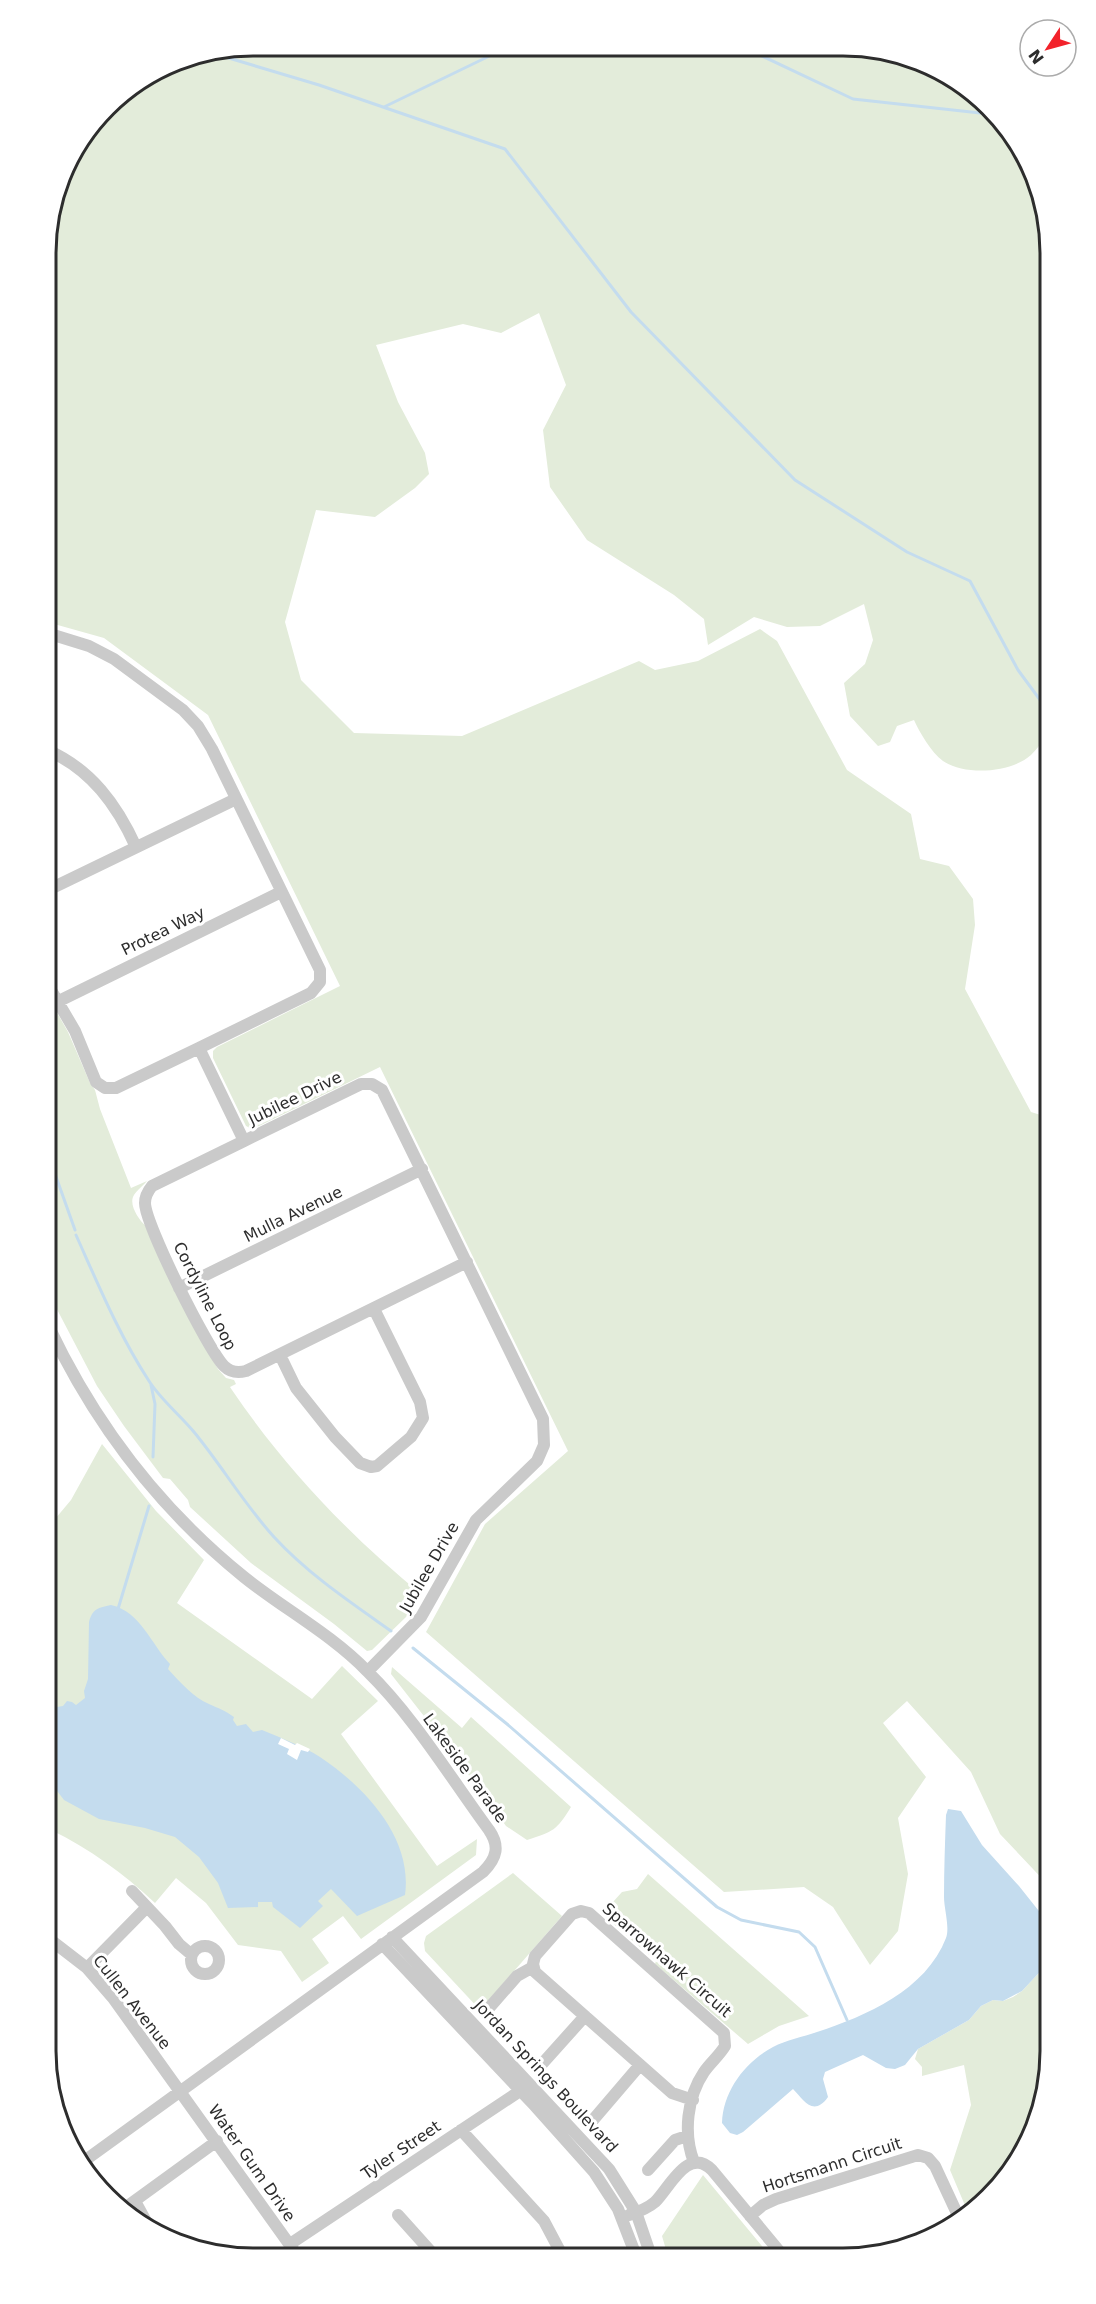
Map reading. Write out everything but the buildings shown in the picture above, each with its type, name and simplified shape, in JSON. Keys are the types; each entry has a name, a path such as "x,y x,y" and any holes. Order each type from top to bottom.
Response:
{"street":[{"path":"56,636 82,643 106,654 183,710 206,738 320,970 319,985 311,993 116,1088 105,1088 96,1082 79,1039 56,997"},
{"path":"56,755 86,776 108,796 136,847"},
{"path":"56,886 236,799"},
{"name":"Protea Way","path":"59,1001 281,892"},
{"name":"Jubilee Drive","path":"199,1048 244,1141 361,1084 377,1086 385,1095 543,1419 545,1429 541,1454 530,1469 470,1528 436,1593 413,1627 368,1671"},
{"name":"Cordyline Loop","path":"244,1141 152,1186 146,1196 146,1209 180,1288 207,1339 227,1368 235,1372 246,1371 467,1263"},
{"name":"Mulla Avenue","path":"180,1288 422,1170"},
{"path":"280,1355 296,1388 335,1437 360,1463 371,1467 377,1466 411,1437 423,1418 420,1402 374,1309"},
{"name":"Lakeside Parade","path":"56,1344 107,1428 130,1460 176,1513 207,1545 246,1578 327,1637 368,1671 410,1721 489,1830 495,1839 497,1848 491,1864 483,1872 88,2158"},
{"path":"132,1891 179,1944 192,1955"},
{"path":"87,1968 147,1907"},
{"name":"Sparrowhawk Circuit","path":"533,1967 535,1956 572,1914 581,1911 594,1917 724,2033 725,2046 701,2077 693,2100 687,2136 694,2162"},
{"name":"Jordan Springs Boulevard","path":"388,1941 526,2087 609,2169 636,2212 648,2248"},
{"name":"Cullen Avenue","path":"56,1944 87,1968 113,1998 180,2091"},
{"path":"489,2008 517,1976 533,1967 538,1975 672,2093 693,2100"},
{"path":"542,2064 585,2016"},
{"path":"593,2120 640,2065"},
{"name":"Jordan Springs Boulevard","path":"526,2087 614,2200 633,2248"},
{"name":"Tyler Street","path":"294,2248 460,2130 526,2087"},
{"name":"Water Gum Drive","path":"180,2091 292,2248"},
{"path":"460,2130 544,2221 558,2248"},
{"path":"648,2170 675,2140 687,2136"},
{"path":"129,2205 217,2141"},
{"name":"Hortsmann Circuit","path":"750,2216 763,2205 776,2199 918,2155 928,2158 935,2166 957,2212"},
{"path":"623,2218 653,2204 682,2170 694,2162 708,2167 777,2248"},
{"path":"135,2201 142,2215"},
{"path":"398,2215 428,2248"}],"green space":[{"path":"252,56 869,57 907,66 931,76 973,104 992,123 1020,165 1034,202 1039,227 1040,744 1031,755 1012,766 1000,769 975,770 952,766 934,753 914,720 897,726 890,742 878,746 850,716 844,683 865,664 873,640 864,604 820,626 787,627 754,617 708,645 704,619 674,595 587,540 550,487 543,430 566,385 539,313 501,333 463,324 376,345 398,402 425,453 429,474 415,488 375,517 316,510 285,622 301,680 354,733 462,736 639,661 655,670 698,661 760,629 777,641 847,770 911,814 920,859 949,866 973,899 975,925 965,989 1031,1112 1040,1115 1040,1876 1000,1834 971,1772 907,1701 883,1723 926,1777 898,1818 908,1874 898,1931 870,1965 833,1907 804,1887 724,1892 426,1632 485,1524 568,1451 380,1067 257,1127 252,1129 246,1126 213,1058 213,1051 340,986 208,715 104,638 56,625 56,240 62,202 70,177 82,154 104,123 123,104 154,82 202,62 227,57"},
{"path":"56,1011 95,1090 100,1109 131,1188 147,1181 134,1195 133,1207 145,1225 189,1319 218,1369 226,1378 234,1380 236,1384 230,1387 252,1419 319,1499 369,1549 422,1595 406,1617 372,1650 367,1651 251,1563 190,1507 188,1500 170,1479 163,1478 97,1386 56,1307"},
{"path":"102,1444 156,1511 204,1560 177,1603 312,1699 342,1666 378,1701 341,1734 437,1866 477,1839 476,1855 361,1939 343,1916 312,1939 329,1963 302,1982 281,1951 238,1945 206,1903 176,1878 155,1903 106,1862 56,1833 56,1518 71,1500"},
{"path":"392,1667 462,1728 471,1717 571,1807 558,1826 527,1840 506,1826 465,1770 464,1750 445,1743 391,1674"},
{"path":"513,1873 562,1916 480,2010 425,1951 424,1943 426,1936"},
{"path":"648,1874 809,2016 779,2026 748,2044 655,1964 656,1961 602,1914 622,1892 637,1889"},
{"path":"1040,1972 1040,2064 1037,2090 1026,2127 1014,2150 992,2181 965,2206 950,2170 971,2105 964,2065 922,2076 922,2067 915,2059 918,2049 969,2020 981,2006 993,2000 1003,2001 1022,1991"},
{"path":"703,2175 764,2248 666,2248 662,2236"}],"water":[{"path":"111,1605 121,1609 138,1621 170,1664 168,1669 198,1698 234,1717 233,1720 237,1726 246,1724 253,1732 262,1730 292,1742 320,1757 353,1783 369,1799 393,1834 401,1854 405,1874 405,1895 357,1916 331,1889 318,1901 323,1906 300,1928 273,1907 272,1902 258,1902 258,1907 228,1908 218,1883 199,1857 175,1837 145,1828 99,1819 64,1800 56,1790 56,1707 63,1706 67,1701 76,1705 85,1698 84,1691 88,1679 89,1622 92,1614"},
{"path":"948,1809 961,1811 982,1845 1040,1912 1040,1972 1022,1991 1003,2001 993,2000 981,2006 969,2020 918,2049 905,2065 895,2069 886,2068 863,2055 825,2072 823,2079 828,2097 818,2106 809,2105 793,2089 743,2132 737,2135 730,2133 722,2123 726,2100 737,2079 753,2061 778,2045 836,2026 892,1999 924,1972 937,1956 947,1934 944,1902"}],"pier":[{"path":"281,1738 310,1749 308,1752 301,1750 297,1760 287,1754 289,1749 278,1744"}],"waterway":[{"path":"384,107 489,56"},
{"path":"762,56 853,99 982,113"},
{"path":"226,57 319,85 505,149 631,312 795,480 907,552 970,581 1018,670 1040,700"},
{"path":"56,1177 75,1230"},
{"path":"76,1235 119,1328 154,1388 194,1432 274,1537 330,1587 391,1631"},
{"path":"151,1385 155,1404 153,1457"},
{"path":"118,1609 149,1506"},
{"path":"413,1648 507,1724 717,1907 741,1920 799,1932 815,1947 847,2020"}]}
